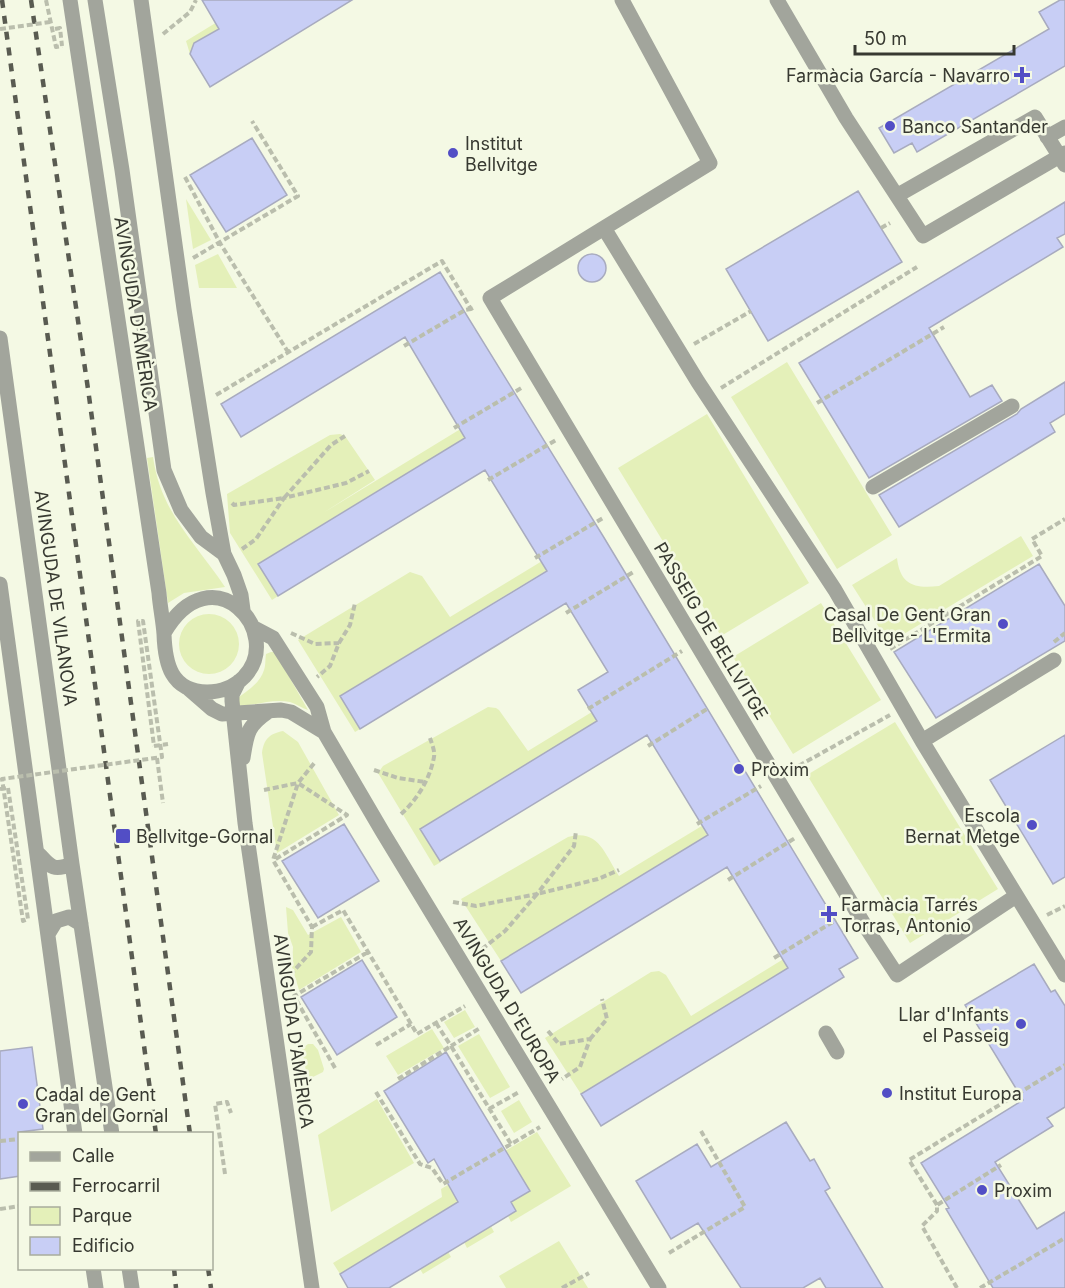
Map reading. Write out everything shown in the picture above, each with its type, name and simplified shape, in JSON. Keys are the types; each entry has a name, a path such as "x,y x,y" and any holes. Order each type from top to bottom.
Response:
{"street":[{"name":"AVINGUDA D'AMÈRICA","path":"70,0 164,633 164,651 168,666 176,680 189,689"},
{"name":"AVINGUDA D'AMÈRICA","path":"95,0 122,170 164,470 181,510 201,537 231,553"},
{"name":"AVINGUDA D'AMÈRICA","path":"141,0 184,309 234,575 243,610 254,628 256,646 254,658 250,669 238,681 232,695 233,714 245,823 312,1288"},
{"path":"490,298 710,164 622,0"},
{"path":"777,0 846,118 923,236 1063,158 1035,117 897,195"},
{"path":"1047,137 1065,127"},
{"path":"604,228 707,396 836,590 922,741 1065,975"},
{"name":"PASSEIG DE BELLVITGE","path":"490,298 808,831 897,975 1016,896"},
{"name":"AVINGUDA DE VILANOVA","path":"0,338 72,864 112,1132"},
{"path":"873,487 1012,406"},
{"path":"0,584 75,1132"},
{"path":"164,633 183,608 197,600 213,598 228,600 243,610"},
{"name":"AVINGUDA D'EUROPA","path":"254,628 273,638 317,707 324,732 659,1288"},
{"path":"922,741 1054,660"},
{"path":"189,689 217,691 231,687 238,681"},
{"name":"AVINGUDA D'EUROPA","path":"189,689 212,709 222,714 270,710 291,712 324,732"},
{"name":"AVINGUDA D'AMÈRICA","path":"212,709 225,730 240,779"},
{"name":"AVINGUDA D'AMÈRICA","path":"240,779 246,734 254,722 270,710"},
{"path":"37,852 51,867 60,868 72,864"},
{"path":"48,934 56,921 69,916 81,924"},
{"path":"826,1033 837,1052"},
{"path":"93,1270 96,1288"},
{"path":"129,1270 132,1288"}],"path":[{"path":"47,0 56,47 62,46 60,28 55,30"},
{"path":"160,37 189,12 196,0"},
{"path":"0,29 51,21"},
{"path":"190,260 298,196 252,121"},
{"path":"184,175 220,243 288,352"},
{"path":"881,228 890,222"},
{"path":"210,399 442,261 471,309"},
{"path":"707,396 917,267"},
{"path":"404,346 490,298"},
{"path":"680,353 751,312"},
{"path":"817,403 944,327"},
{"path":"454,428 538,378"},
{"path":"488,480 570,433"},
{"path":"231,553 256,539 284,498 331,445 345,436"},
{"path":"228,495 234,505 284,498 346,483 369,471"},
{"path":"535,558 617,510"},
{"path":"874,659 1042,556 1032,539 1065,519"},
{"path":"566,613 649,564"},
{"path":"316,677 330,666 339,643 350,625 355,603"},
{"path":"0,789 8,788 28,919 22,921 2,779 162,757 143,621 138,621 154,746 168,744"},
{"path":"288,632 315,644 339,643"},
{"path":"588,709 696,644"},
{"path":"697,824 756,788 903,708"},
{"path":"648,746 707,709"},
{"path":"401,814 414,803 425,783 435,755 430,738"},
{"path":"157,758 163,803"},
{"path":"290,975 311,952 312,927 273,860 298,783 316,761"},
{"path":"374,770 398,778 425,783"},
{"path":"264,789 298,783 348,815 273,860"},
{"path":"482,949 505,931 537,894 574,846 576,831"},
{"path":"728,880 808,831"},
{"path":"453,902 476,906 598,879 619,870"},
{"path":"312,927 343,910 417,1034 465,1006"},
{"path":"774,958 836,920"},
{"path":"335,1068 294,996 368,952"},
{"path":"562,1079 580,1066 590,1040 607,1019 602,999"},
{"path":"436,1023 511,1144"},
{"path":"375,1045 411,1024"},
{"path":"398,1079 480,1028"},
{"path":"548,1031 560,1044 590,1040"},
{"path":"957,1288 922,1226 937,1211 938,1204 909,1160 1065,1065"},
{"path":"376,1092 420,1164 432,1168 443,1184 540,1127"},
{"path":"489,1109 519,1092"},
{"path":"225,1174 215,1104 227,1102 231,1113"},
{"path":"669,1253 745,1208 701,1131"},
{"path":"0,1142 18,1139"},
{"path":"938,1204 1001,1165"},
{"path":"0,1209 18,1206"},
{"path":"980,1288 1065,1238"},
{"path":"562,1288 589,1273"}],"green space":[{"path":"269,0 194,43 190,54 186,41 227,16"},
{"path":"186,199 211,240 193,249"},
{"path":"218,254 237,288 199,288 195,265"},
{"path":"787,362 892,535 837,569 731,397"},
{"path":"516,395 521,404 259,563 278,596 272,600 230,533 227,494 330,435 340,434 345,436 375,480 323,513"},
{"path":"707,414 809,583 721,636 618,468"},
{"path":"153,457 163,495 171,511 225,587 184,593 168,603 147,458"},
{"path":"598,527 603,536 340,696 360,729 355,732 298,640 410,572 422,576 450,617"},
{"path":"1021,536 1033,556 889,643 852,585 897,558 905,580 916,586 939,586"},
{"path":"821,603 881,700 793,754 733,657"},
{"path":"203,614 215,614 226,619 234,627 239,644 237,656 226,669 215,674 203,674 192,669 184,661 179,650 179,638 184,627 192,619"},
{"path":"274,652 279,659 308,710 283,701 237,706 235,700 252,687 262,675 266,654"},
{"path":"677,660 683,669 420,830 441,862 434,866 378,773 383,766 488,707 499,710 528,751"},
{"path":"895,722 998,889 910,943 807,775"},
{"path":"283,731 298,742 339,815 277,853 262,753 268,738"},
{"path":"758,792 764,801 501,961 461,899 568,837 579,835 587,836 600,845 619,876"},
{"path":"286,907 293,910 308,935 341,917 361,952 299,990 292,967 293,947 288,933"},
{"path":"839,925 844,934 581,1094 545,1038 651,972 659,971 666,975 691,1016"},
{"path":"465,1010 475,1027 454,1038 444,1022"},
{"path":"432,1029 444,1048 398,1075 386,1056"},
{"path":"479,1034 510,1087 490,1098 458,1046"},
{"path":"308,1044 313,1044 318,1050 324,1069 323,1072 311,1078 307,1077 302,1049"},
{"path":"377,1099 414,1163 331,1212 318,1135"},
{"path":"519,1100 532,1122 514,1133 501,1111"},
{"path":"537,1132 571,1186 511,1222 508,1216 516,1210 511,1202 529,1190 515,1167 340,1274 333,1263 442,1197 441,1189"},
{"path":"486,1217 494,1232 467,1248 464,1242"},
{"path":"559,1241 588,1288 506,1288 499,1276"},
{"path":"443,1243 451,1257 423,1274 420,1269"}],"building":[{"path":"202,0 352,0 210,87 190,54 194,43 219,29"},
{"path":"1060,0 1065,0 1065,66 917,152 912,143 894,153 879,128 1049,29 1039,12"},
{"path":"252,138 287,195 226,232 190,175"},
{"path":"858,191 902,262 768,341 726,269"},
{"path":"1065,202 1065,234 1057,238 1063,247 929,328 970,397 992,385 1002,401 869,478 799,363"},
{"path":"592,254 602,258 606,268 602,278 592,282 582,278 578,268 582,258"},
{"path":"440,272 603,536 858,958 839,969 844,977 601,1126 581,1094 788,968 727,867 521,993 501,961 708,835 647,735 440,861 420,829 597,721 578,690 608,672 566,603 360,729 340,696 547,571 485,470 278,596 258,564 465,438 405,337 241,437 221,404"},
{"path":"1065,382 1065,414 1050,423 1055,432 899,527 879,495 1017,414 1021,409"},
{"name":"Casal De Gent Gran Bellvitge - L'Ermita","path":"1039,564 1065,606 1065,641 936,718 894,652"},
{"path":"1065,735 1065,877 1053,884 990,780"},
{"path":"344,824 379,881 318,918 282,861"},
{"path":"362,960 397,1017 337,1055 301,997"},
{"path":"1034,964 1051,992 1055,990 1065,1006 1065,1107 1047,1118 1053,1126 995,1162 1037,1229 1065,1212 1065,1288 993,1288 946,1209 949,1208 921,1163 1023,1100 965,1005"},
{"path":"32,1047 43,1129 18,1132 18,1176 0,1179 0,1051"},
{"path":"446,1052 530,1191 511,1202 516,1211 389,1288 348,1288 340,1274 458,1202 434,1159 428,1163 384,1091"},
{"path":"786,1122 810,1161 814,1159 830,1188 825,1191 883,1288 826,1288 820,1278 803,1288 741,1288 698,1223 671,1239 636,1181 697,1144 711,1167"}],"railway":[{"path":"2,0 156,1132"},
{"path":"31,0 88,389 190,1132"},
{"path":"174,1270 176,1288"},
{"path":"208,1270 211,1288"}],"place":[{"name":"Farmàcia García - Navarro","path":"1022,75"},
{"name":"Banco Santander","path":"890,126"},
{"name":"Institut Bellvitge","path":"453,153"},
{"name":"Casal De Gent Gran Bellvitge - L'Ermita","path":"1003,624"},
{"name":"Pròxim","path":"739,769"},
{"name":"Escola Bernat Metge","path":"1032,825"},
{"name":"Bellvitge-Gornal","path":"123,836"},
{"name":"Farmàcia Tarrés Torras, Antonio","path":"829,914"},
{"name":"Llar d'Infants el Passeig","path":"1021,1024"},
{"name":"Institut Europa","path":"887,1093"},
{"name":"Cadal de Gent Gran del Gornal","path":"23,1104"},
{"name":"Proxim","path":"982,1190"}]}
